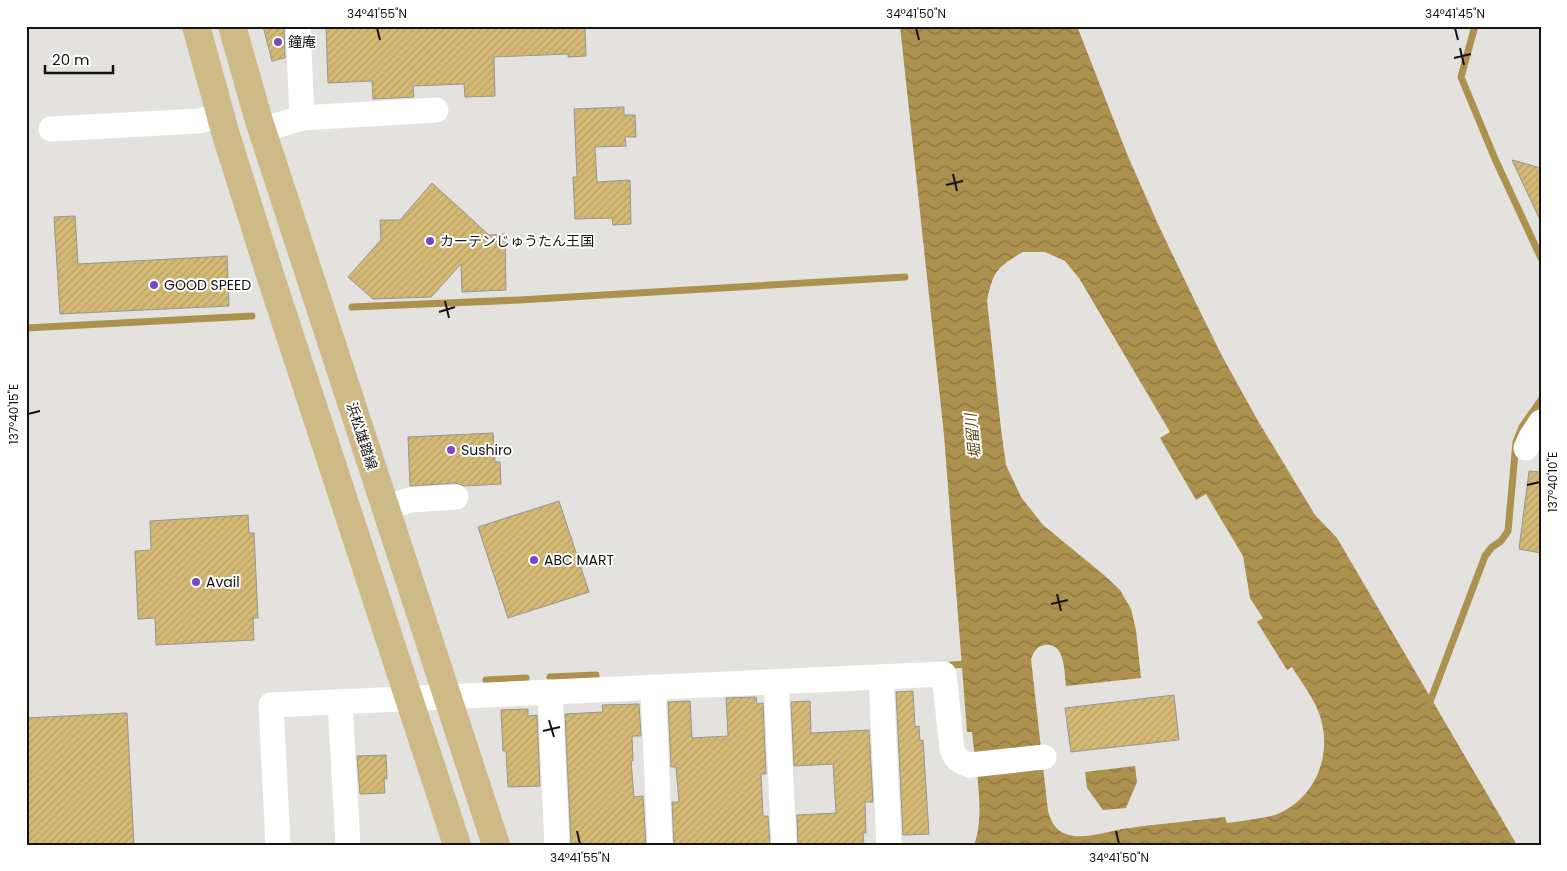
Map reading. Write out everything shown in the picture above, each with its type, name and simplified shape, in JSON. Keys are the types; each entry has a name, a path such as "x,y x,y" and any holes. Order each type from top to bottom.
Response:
{"main road":[{"path":"196,26 220,115 272,281 457,845"},
{"name":"浜松雄踏線","path":"232,26 262,130 496,845"}],"street":[{"path":"298,26 302,118"},
{"path":"262,130 302,118 436,110"},
{"path":"51,129 199,121 220,115"},
{"path":"1526,448 1541,422"},
{"path":"385,508 410,500 456,497"},
{"path":"278,845 271,705 944,674 949,737 955,757 961,763 970,765 1044,757"},
{"path":"881,677 889,845"},
{"path":"776,682 784,845"},
{"path":"653,687 660,845"},
{"path":"550,692 557,845"},
{"path":"340,702 348,845"}],"water":[{"name":"堀留川","path":"900,26 1077,26 1127,154 1157,222 1222,356 1258,421 1315,515 1337,538 1517,845 974,845 979,819 979,789 972,732 967,732 944,435","holes":["1023,252 1045,252 1065,261 1079,278 1170,432 1160,438 1196,500 1206,494 1243,556 1250,598 1263,618 1257,622 1287,670 1292,667 1316,706 1322,721 1324,737 1324,752 1320,767 1314,781 1305,794 1294,805 1280,813 1262,818 1227,823 1225,817 1135,827 1081,836 1064,834 1055,826 1051,819 1048,811 1031,659 1034,652 1037,648 1044,645 1051,645 1056,648 1060,653 1064,666 1066,686 1141,678 1136,630 1131,609 1120,590 1043,525 1021,497 1006,465 987,301 994,276 1002,266"]},
{"path":"1135,766 1137,782 1126,808 1103,810 1087,788 1085,772"}],"building":[{"name":"鐘庵","path":"263,26 284,26 285,58 272,61"},
{"path":"326,26 552,26 552,29 585,28 586,56 568,57 568,54 494,57 495,96 465,97 464,84 413,86 414,97 373,99 372,81 328,83"},
{"path":"624,107 624,115 635,115 636,137 625,137 626,146 595,147 597,182 630,180 631,224 613,225 612,218 575,219 573,177 577,177 574,109"},
{"path":"1512,160 1541,168 1541,222"},
{"name":"カーテンじゅうたん王国","path":"432,183 489,235 505,234 506,290 462,292 461,264 431,297 373,299 348,277 381,240 380,220 400,220"},
{"name":"GOOD SPEED","path":"75,216 78,264 227,256 229,306 60,314 54,217"},
{"name":"Sushiro","path":"493,433 495,462 500,462 501,484 464,486 455,483 410,486 408,437"},
{"path":"1529,471 1541,472 1541,553 1519,549"},
{"name":"ABC MART","path":"559,501 589,592 508,618 478,527"},
{"name":"Avail","path":"248,515 249,533 254,533 258,618 253,618 254,640 156,645 155,618 138,619 135,551 151,550 150,521"},
{"path":"913,691 915,727 919,726 920,741 923,740 929,834 903,835 896,692"},
{"path":"1174,695 1179,740 1071,752 1065,708"},
{"path":"756,697 757,704 763,703 766,774 761,774 763,816 768,816 770,845 674,845 672,802 679,802 676,767 671,767 668,702 690,701 692,738 728,736 726,698"},
{"path":"810,701 811,733 869,730 873,802 865,802 866,833 863,833 864,845 798,845 797,815 836,813 833,764 794,766 791,702"},
{"path":"639,704 641,736 632,736 633,761 631,761 634,797 643,796 646,845 571,845 565,714 603,712 602,705"},
{"path":"528,709 528,716 537,715 540,786 508,787 506,751 503,751 501,710"},
{"path":"127,713 134,845 26,845 26,718"},
{"path":"386,755 387,779 384,779 385,793 360,794 357,756"}],"waterway":[{"path":"1475,26 1461,77 1495,159 1541,258"},
{"path":"352,307 519,300 905,277"},
{"path":"26,328 252,316"},
{"path":"1428,707 1485,556 1492,547 1501,541 1508,531 1516,442 1522,427 1541,400"},
{"path":"951,665 971,664"},
{"path":"550,677 596,675 596,682 600,681"},
{"path":"486,680 526,678"}],"place":[{"name":"鐘庵","path":"278,42"},
{"name":"カーテンじゅうたん王国","path":"430,241"},
{"name":"GOOD SPEED","path":"154,285"},
{"name":"Sushiro","path":"451,450"},
{"name":"ABC MART","path":"534,560"},
{"name":"Avail","path":"196,582"}]}
